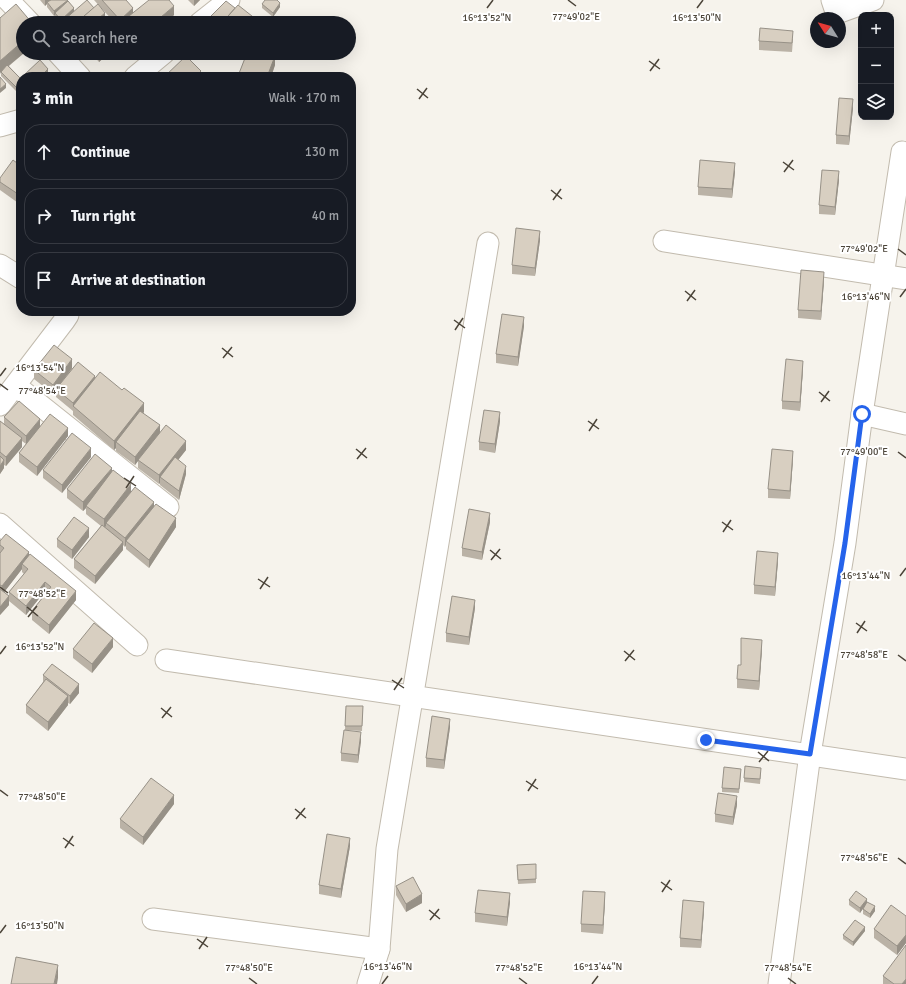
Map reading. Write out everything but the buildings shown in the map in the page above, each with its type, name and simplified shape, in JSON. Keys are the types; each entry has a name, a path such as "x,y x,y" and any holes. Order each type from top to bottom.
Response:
{"street":[{"path":"8,0 23,16"},
{"path":"209,16 229,0"},
{"path":"832,0 835,9 840,12 873,0"},
{"path":"64,60 75,72"},
{"path":"141,72 156,60"},
{"path":"0,126 16,121"},
{"path":"779,984 810,754 845,543 862,414 902,152"},
{"path":"664,241 906,278"},
{"path":"368,984 379,949 387,849 414,697 488,243"},
{"path":"0,265 16,275"},
{"path":"0,405 16,386 67,316"},
{"path":"16,386 168,507"},
{"path":"862,414 906,424"},
{"path":"2,529 137,645"},
{"path":"166,660 906,769"},
{"path":"153,919 379,949"}],"route":[{"path":"706,740 810,754 845,543 862,414"}]}
